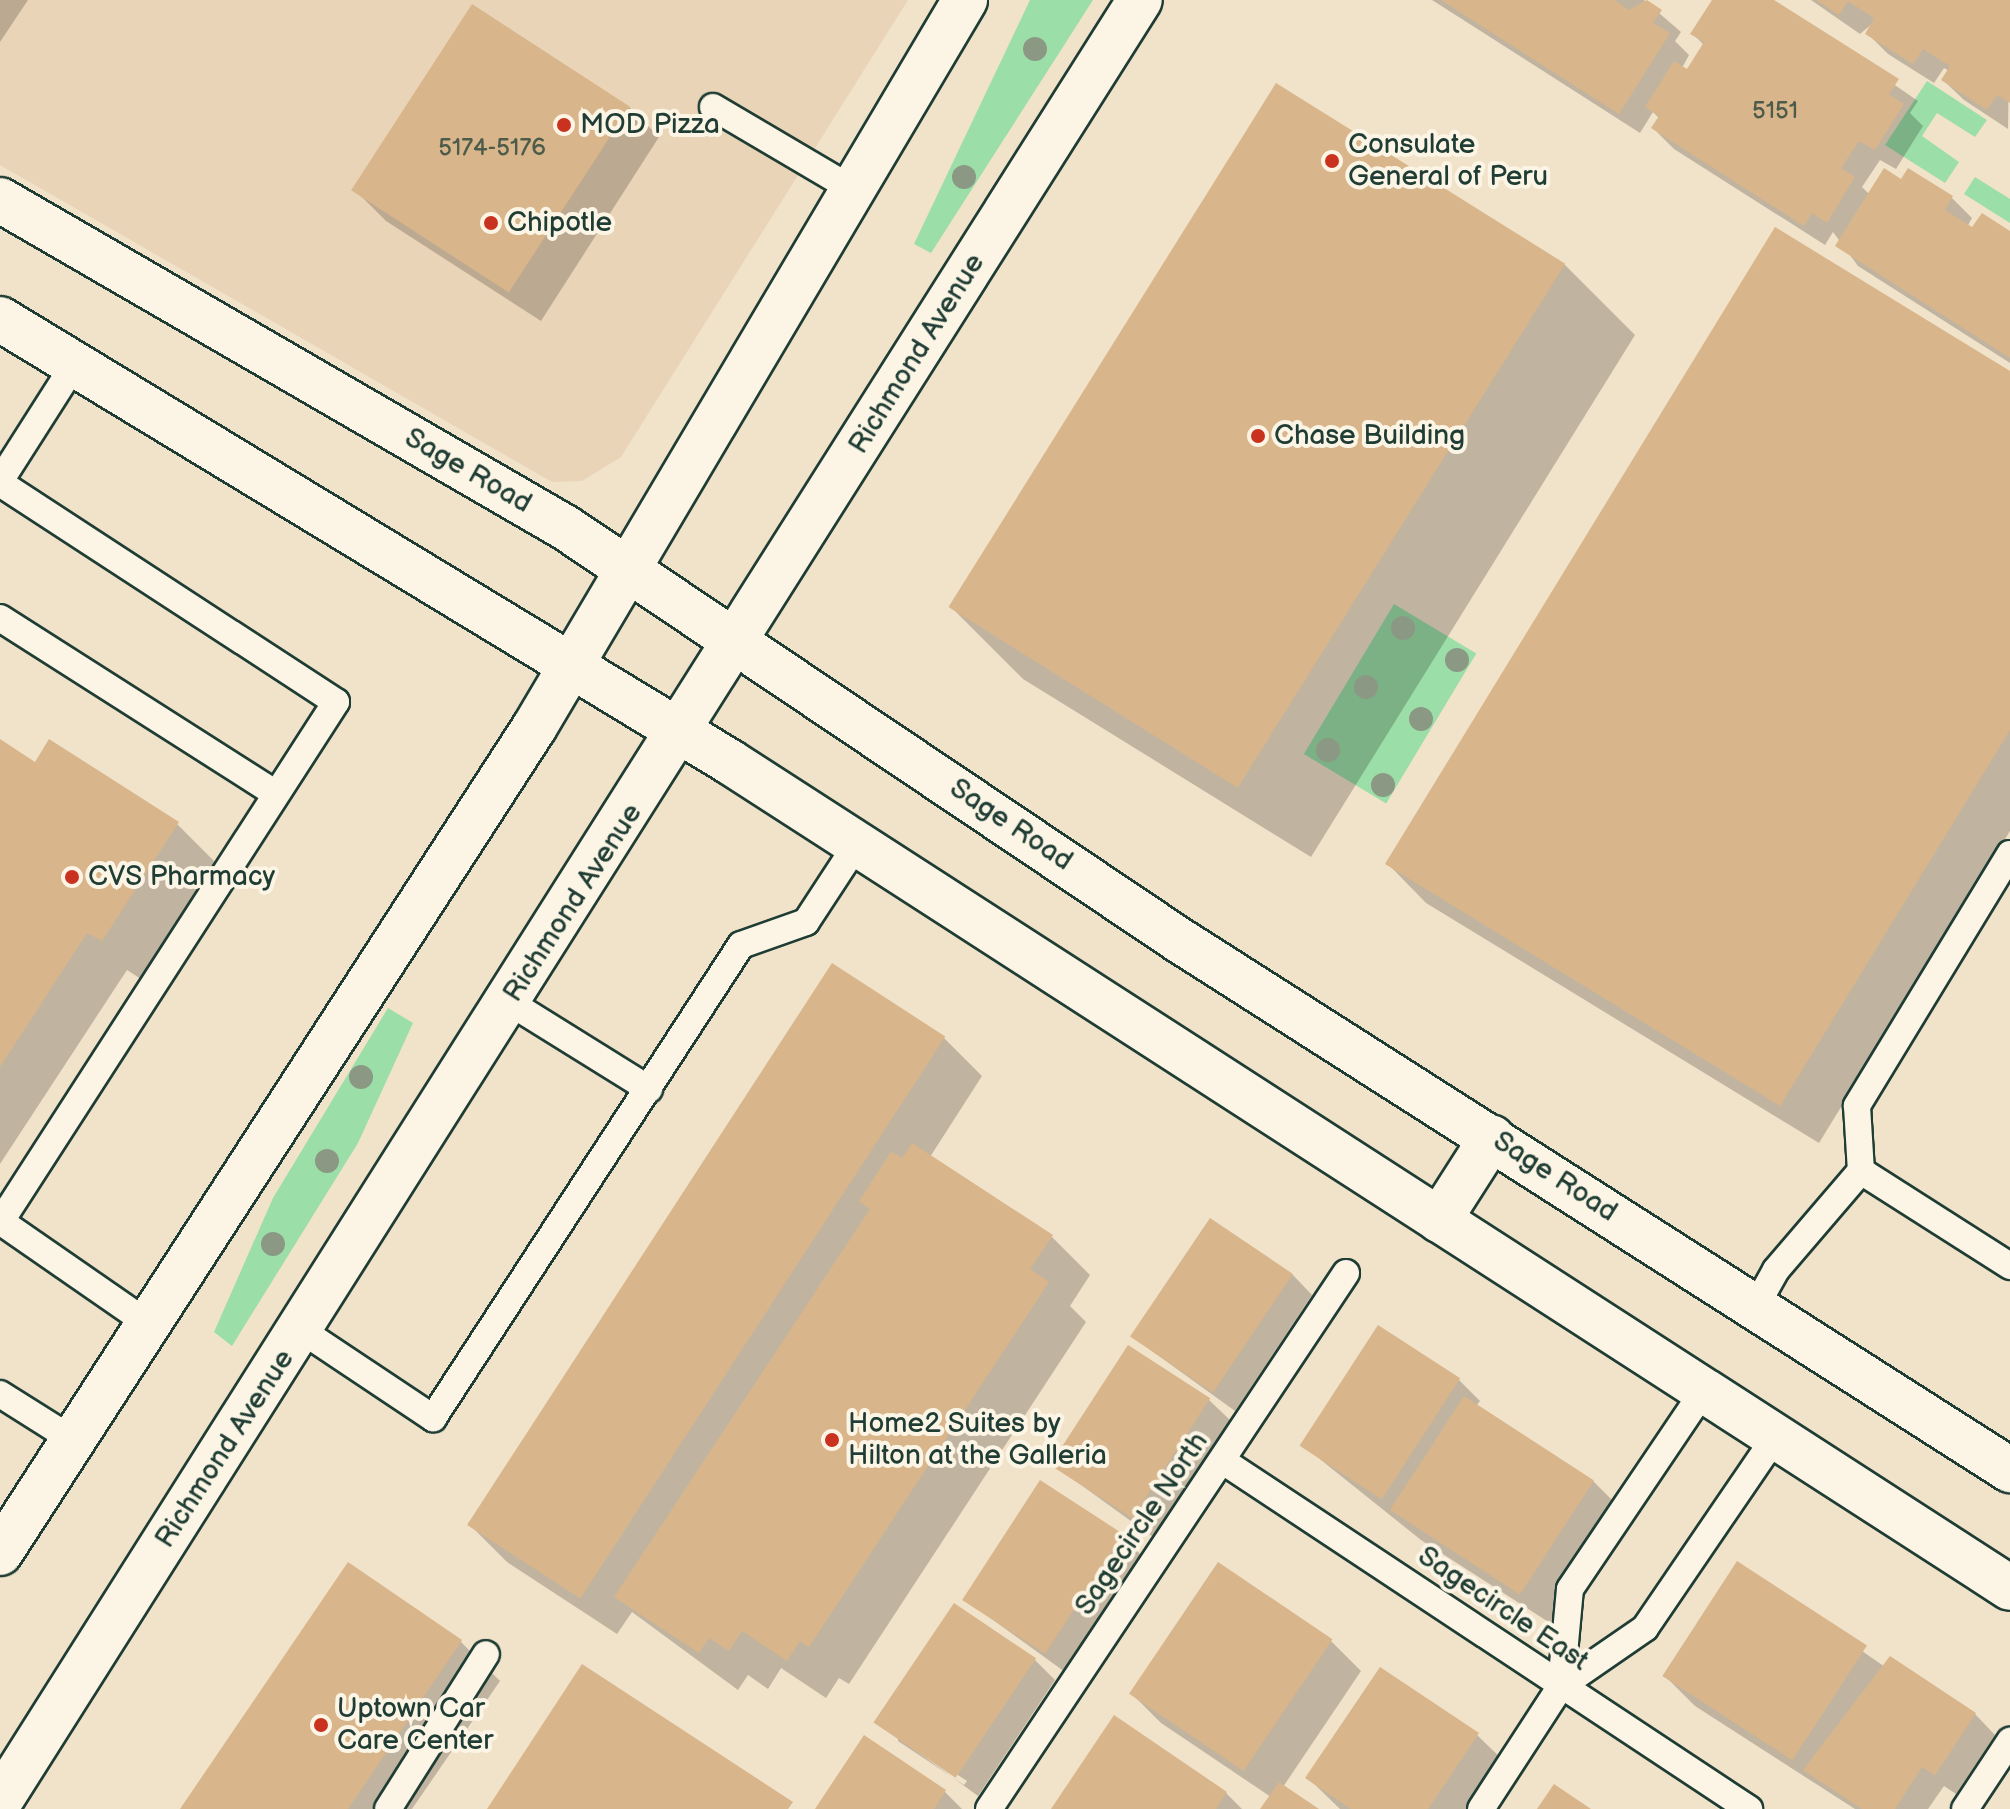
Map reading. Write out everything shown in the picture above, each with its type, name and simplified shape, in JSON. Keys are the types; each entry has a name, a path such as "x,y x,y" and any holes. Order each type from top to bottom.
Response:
{"main road":[{"path":"0,1553 571,668 631,571 965,0"},
{"name":"Richmond Avenue","path":"0,1801 680,732 1140,0"},
{"name":"Sage Road","path":"0,200 631,571 738,640 1179,940 2010,1470"},
{"path":"0,319 680,732 2010,1588"},
{"path":"1439,1220 1492,1137"}],"lane":[{"path":"713,107 854,190"},
{"path":"74,365 0,482 336,702 0,1221 149,1324"},
{"path":"0,618 276,794"},
{"path":"301,1330 433,1418 741,945 806,922 857,844"},
{"path":"1756,1306 1776,1270 1861,1171 1857,1106 2010,854"},
{"path":"509,1002 649,1089"},
{"path":"1861,1171 2010,1266"},
{"name":"Sagecircle North","path":"989,1809 1346,1273"},
{"path":"1561,1686 1570,1589 1704,1390"},
{"path":"0,1394 73,1440"},
{"path":"1481,1809 1561,1686 1645,1628 1776,1436"},
{"name":"Sagecircle East","path":"1223,1461 1749,1809"},
{"path":"388,1809 486,1654"},
{"path":"1965,1809 2010,1741"}],"shaded area":[{"path":"0,0 908,0 621,457 582,481 552,482 0,165"}],"green space":[{"path":"1030,0 1093,0 931,253 914,244"},
{"path":"1927,81 1987,120 1975,137 1937,113 1922,136 1959,162 1945,183 1885,145"},
{"path":"1975,177 2010,199 2010,223 1964,194"},
{"path":"1394,604 1476,653 1386,803 1304,754"},
{"path":"388,1008 413,1023 358,1143 232,1346 214,1332 273,1198"}],"building":[{"path":"1441,0 1615,0 1629,10 1647,0 1662,10 1653,23 1670,33 1619,114"},
{"path":"1712,0 1774,0 1899,79 1889,94 1904,104 1875,150 1859,141 1841,168 1855,177 1827,223 1812,213 1804,226 1651,128 1659,116 1645,107 1674,61 1687,69 1704,42 1690,34"},
{"path":"1816,0 2010,0 2010,103 1997,95 1987,110 1941,80 1950,66 1923,49 1913,64 1865,34 1874,18 1848,1 1839,15"},
{"path":"472,4 630,106 509,293 351,190"},
{"name":"Chase Building","path":"1276,83 1565,264 1238,788 949,607"},
{"path":"1884,168 1901,179 1908,168 1953,196 1945,210 1972,227 1982,213 2010,231 2010,358 1835,246"},
{"path":"1775,227 2010,371 2010,730 1780,1106 1385,864"},
{"name":"CVS Pharmacy","path":"0,739 35,762 49,739 179,822 102,941 87,933 0,1067"},
{"path":"832,963 945,1037 580,1598 467,1525"},
{"name":"Home2 Suites by Hilton at the Galleria","path":"912,1143 1053,1235 1030,1269 1049,1282 809,1647 800,1641 787,1661 742,1631 729,1651 709,1638 699,1653 614,1597 870,1209 859,1201 891,1152 902,1158"},
{"path":"1210,1218 1293,1274 1213,1392 1130,1337"},
{"path":"1378,1325 1460,1378 1382,1499 1300,1446"},
{"path":"1128,1345 1210,1398 1132,1518 1050,1465"},
{"path":"1464,1396 1594,1480 1520,1594 1390,1510"},
{"path":"1040,1480 1123,1534 1045,1654 962,1600"},
{"path":"1737,1561 1867,1645 1792,1760 1662,1676"},
{"name":"Uptown Car Care Center","path":"348,1562 462,1640 348,1809 180,1809"},
{"path":"1218,1562 1332,1639 1243,1771 1129,1694"},
{"path":"954,1603 1036,1658 956,1778 873,1722"},
{"path":"1890,1656 1976,1713 1935,1775 1922,1767 1895,1809 1862,1809 1803,1770"},
{"path":"582,1664 793,1802 788,1809 487,1809"},
{"path":"1380,1667 1479,1733 1428,1809 1351,1809 1305,1778"},
{"path":"1114,1715 1227,1792 1216,1809 1051,1809"},
{"path":"864,1735 946,1790 934,1809 815,1809"},
{"path":"1279,1782 1319,1809 1260,1809"},
{"path":"1554,1784 1591,1809 1537,1809"}],"place":[{"name":"MOD Pizza","path":"564,125"},
{"name":"Consulate General of Peru","path":"1332,161"},
{"name":"Chipotle","path":"491,223"},
{"name":"Chase Building","path":"1258,436"},
{"name":"CVS Pharmacy","path":"72,877"},
{"name":"Home2 Suites by Hilton at the Galleria","path":"832,1440"},
{"name":"Uptown Car Care Center","path":"321,1725"}]}
